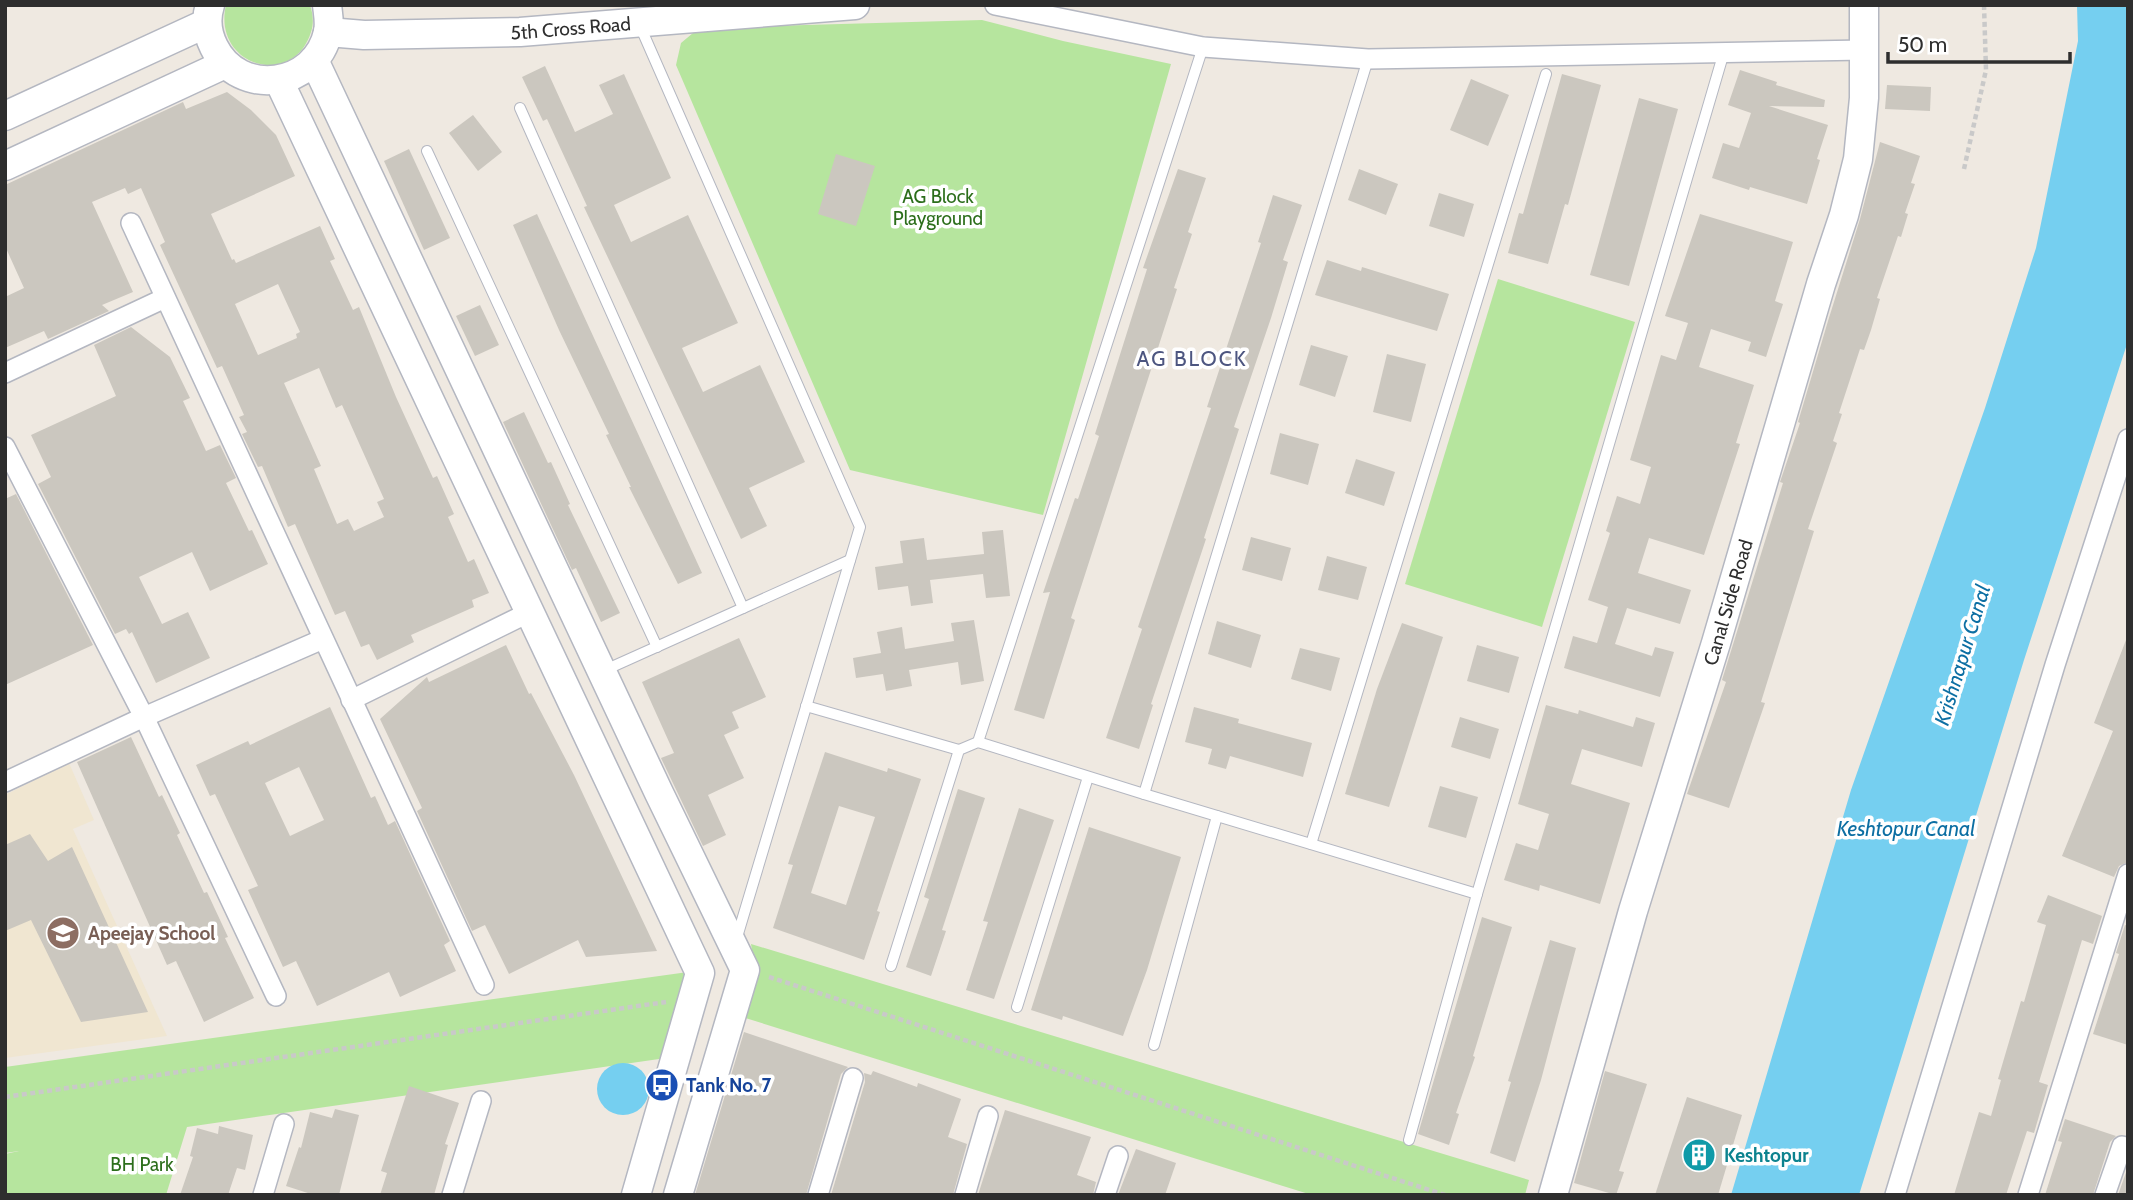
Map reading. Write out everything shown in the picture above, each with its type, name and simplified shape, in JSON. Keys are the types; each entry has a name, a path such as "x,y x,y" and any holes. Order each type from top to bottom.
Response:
{"main road":[{"name":"5th Cross Road","path":"328,19 364,35 520,32 855,5"},
{"name":"Canal Side Road","path":"1553,1195 1633,911 1844,215 1858,159 1864,98 1864,5"},
{"path":"5,116 208,14 209,36 225,64 249,78 279,80 291,77 314,60 323,47 328,19"},
{"path":"314,60 739,959 678,1195"},
{"path":"5,166 225,64"},
{"path":"279,80 700,973 636,1195"},
{"path":"622,809 659,793"}],"street":[{"path":"995,5 1203,47 1368,59 1865,50"},
{"path":"131,223 484,985"},
{"path":"5,373 165,298"},
{"path":"1895,1195 2055,665 2128,439"},
{"path":"5,447 144,717 276,996"},
{"path":"351,700 530,612"},
{"path":"5,782 144,717 323,639"},
{"path":"2028,1195 2128,874"},
{"path":"818,1195 853,1078"},
{"path":"452,1195 481,1101"},
{"path":"965,1195 988,1116"},
{"path":"263,1195 284,1124"},
{"path":"2105,1195 2122,1146"},
{"path":"1105,1195 1118,1156"}],"lane":[{"path":"638,23 860,527 806,706 739,959"},
{"path":"978,742 1203,47"},
{"path":"1409,1140 1477,894 1724,52"},
{"path":"1144,794 1368,59"},
{"path":"1311,844 1546,74"},
{"path":"520,108 743,608"},
{"path":"427,151 657,647"},
{"path":"601,672 850,560"},
{"path":"806,706 959,750 978,742 1477,894"},
{"path":"891,966 959,750"},
{"path":"1017,1007 1088,776"},
{"path":"1154,1045 1217,816"}],"path":[{"path":"1965,169 1986,70 1984,5"},
{"path":"739,959 1445,1195"},
{"path":"5,1097 692,999"}],"shaded area":[{"name":"Apeejay School","path":"69,763 94,820 73,829 167,1036 5,1058 5,795"}],"green space":[{"path":"226,5 310,5 313,25 302,50 288,61 273,65 256,63 242,56 231,43 225,26"},
{"name":"AG Block Playground","path":"982,20 1171,64 1043,515 850,470 676,65 681,43 699,28"},
{"path":"1498,279 1635,322 1542,627 1405,584"},
{"path":"751,944 1529,1180 1525,1195 1312,1195 739,1016 755,970"},
{"name":"BH Park","path":"688,972 666,1058 187,1127 166,1195 5,1195 5,1154 19,1151 5,1153 5,1067"}],"water":[{"name":"Keshtopur Canal","path":"2077,5 2128,5 2128,341 2024,660 1859,1195 1731,1195 1851,790 1985,408 2036,248 2078,41"},
{"path":"623,1063 633,1065 641,1071 647,1079 647,1099 641,1107 633,1113 623,1115 613,1113 605,1107 599,1099 597,1089 599,1079 605,1071 613,1065"}],"building":[{"path":"545,66 575,132 613,114 599,85 624,74 671,178 614,205 631,242 688,215 738,323 682,348 703,392 760,365 805,462 749,488 767,526 741,539 584,207 587,206 547,119 543,121 522,77"},
{"path":"1740,70 1777,82 1776,85 1825,100 1824,107 1769,106 1828,125 1807,204 1712,178 1723,143 1739,148 1751,113 1728,105"},
{"path":"1562,74 1601,85 1568,205 1565,204 1548,264 1508,253 1519,213 1523,214"},
{"path":"1471,79 1509,95 1488,146 1450,130"},
{"path":"1887,85 1931,87 1930,111 1885,109"},
{"path":"227,92 251,110 276,135 295,176 211,214 232,260 236,263 320,226 335,259 330,261 353,310 359,307 433,478 437,476 454,514 448,517 468,562 474,559 489,593 472,600 474,607 411,635 414,642 377,660 369,644 361,647 345,611 335,615 295,524 288,527 262,466 258,467 242,434 247,432 239,417 244,415 222,366 217,368 160,245 165,242 141,188 128,194 125,188 92,202 133,292 102,305 109,311 48,339 44,331 5,348 5,297 24,288 5,246 5,185 183,102 186,109","holes":["278,284 300,332 296,334 297,338 258,355 235,304","319,368 336,408 342,405 384,499 377,502 384,517 354,531 348,519 337,524 314,469 321,466 284,383"]},
{"path":"1639,98 1678,109 1629,286 1590,275"},
{"path":"473,115 502,152 478,171 449,133"},
{"path":"1880,142 1920,156 1911,183 1915,184 1905,213 1908,214 1901,237 1898,236 1877,298 1880,299 1871,330 1864,350 1860,349 1839,413 1842,414 1833,441 1837,443 1808,529 1814,531 1761,702 1765,703 1729,808 1687,794 1726,682 1722,680 1783,483 1780,482 1860,219"},
{"path":"409,149 450,238 424,250 384,161"},
{"path":"836,154 875,166 856,226 818,214"},
{"path":"1178,169 1206,178 1188,232 1192,234 1174,288 1177,289 1071,618 1075,620 1044,719 1014,710 1050,592 1043,593 1099,436 1095,434 1147,269 1143,268"},
{"path":"1359,169 1398,184 1386,215 1348,200"},
{"path":"1439,193 1474,204 1464,237 1429,226"},
{"path":"1273,195 1302,205 1283,260 1288,262 1271,318 1234,427 1239,429 1139,749 1106,738 1142,629 1138,627 1211,408 1207,407 1261,243 1258,242"},
{"path":"537,214 702,573 678,584 629,487 606,435 609,434 513,225"},
{"path":"1700,214 1793,242 1775,301 1783,304 1766,357 1748,351 1751,342 1711,329 1699,367 1754,385 1736,443 1740,444 1704,555 1649,538 1638,573 1691,590 1680,624 1627,608 1615,644 1652,656 1655,647 1674,652 1660,697 1564,668 1573,636 1597,643 1608,607 1588,600 1610,533 1606,531 1617,496 1640,504 1651,467 1630,460 1661,355 1676,360 1688,323 1665,316"},
{"path":"1327,260 1361,271 1362,267 1449,294 1437,331 1315,295"},
{"path":"480,305 499,345 475,356 456,316"},
{"path":"131,327 170,357 190,398 183,401 206,451 220,445 236,478 226,483 268,564 210,591 192,552 139,577 162,624 188,612 210,658 156,683 132,632 129,634 126,629 115,634 38,484 51,477 31,435 116,396 94,345"},
{"path":"1311,345 1348,356 1335,397 1299,385"},
{"path":"1387,354 1426,364 1411,422 1373,412"},
{"path":"524,412 548,463 551,462 570,504 568,505 620,613 601,622 576,568 572,570 503,422"},
{"path":"1280,433 1319,444 1308,485 1270,474"},
{"path":"1356,459 1395,472 1384,506 1345,493"},
{"path":"16,494 93,645 5,685 5,499"},
{"path":"1003,530 1010,596 986,598 983,574 930,580 933,603 911,606 908,586 878,590 875,567 903,563 900,541 924,538 927,560 984,554 982,532"},
{"path":"1251,537 1291,548 1282,581 1242,570"},
{"path":"1327,556 1367,567 1358,600 1318,590"},
{"path":"974,620 984,681 961,685 958,662 909,670 912,686 886,691 883,674 856,678 853,658 881,653 877,632 902,627 905,649 954,641 951,623"},
{"path":"1217,621 1261,635 1251,668 1208,654"},
{"path":"1402,623 1443,637 1389,807 1345,794 1377,689"},
{"path":"739,638 766,697 732,712 739,728 724,735 744,778 708,795 726,835 703,846 661,758 674,753 642,682"},
{"path":"2126,640 2128,862 2119,866 2114,877 2062,856 2113,731 2094,723"},
{"path":"506,645 529,694 531,693 574,775 657,951 586,957 578,940 509,974 485,925 472,931 417,811 422,808 380,719 427,677 429,682"},
{"path":"1477,645 1519,657 1509,693 1467,681"},
{"path":"1300,648 1340,658 1331,691 1291,679"},
{"path":"1546,705 1578,714 1579,710 1633,727 1636,717 1655,723 1642,767 1582,749 1571,784 1630,803 1600,904 1540,885 1539,891 1504,880 1516,843 1538,850 1549,814 1518,804"},
{"path":"330,707 371,798 375,796 388,825 395,821 450,941 444,945 456,971 400,997 389,972 317,1006 296,961 283,967 248,890 258,886 215,794 210,796 196,765 248,741 250,745","holes":["299,767 324,820 290,836 265,783"]},
{"path":"1194,707 1239,719 1238,723 1312,743 1303,777 1230,756 1226,769 1208,764 1212,749 1185,742"},
{"path":"1460,717 1499,729 1490,759 1451,747"},
{"path":"131,737 159,797 162,795 180,833 177,835 204,893 207,892 228,937 225,938 254,998 204,1022 176,961 167,965 77,762"},
{"path":"825,752 887,772 888,768 921,779 877,911 880,912 864,960 773,928 793,865 788,864","holes":["839,806 875,817 846,905 811,893"]},
{"path":"1440,786 1478,797 1466,838 1428,827"},
{"path":"958,789 985,798 942,930 946,931 931,976 906,967 929,899 924,897"},
{"path":"1019,808 1054,820 994,999 966,990 988,922 983,921"},
{"path":"1089,827 1181,857 1147,970 1123,1036 1063,1016 1062,1020 1031,1010"},
{"path":"30,834 48,861 72,847 148,1012 81,1022 31,920 5,931 5,845"},
{"path":"2048,895 2102,916 2093,944 2082,940 2039,1082 2048,1085 2034,1133 2027,1131 2006,1195 1954,1195 1979,1112 1991,1116 2001,1080 1998,1079 2046,925 2037,922"},
{"path":"1482,917 1512,927 1456,1113 1459,1114 1449,1145 1418,1134"},
{"path":"2125,925 2128,926 2128,1045 2093,1034 2119,954 2116,953"},
{"path":"1550,940 1576,948 1541,1080 1515,1162 1490,1153 1511,1082 1508,1081"},
{"path":"744,1032 848,1067 841,1074 806,1195 695,1195"},
{"path":"873,1071 917,1087 918,1083 961,1099 948,1137 967,1144 953,1195 831,1195 865,1082 864,1073 871,1075"},
{"path":"1605,1071 1647,1084 1619,1171 1624,1172 1616,1195 1574,1183"},
{"path":"409,1086 459,1103 445,1144 448,1145 434,1195 380,1195 387,1173 381,1171"},
{"name":"Keshtopur","path":"1687,1097 1742,1115 1718,1195 1655,1195"},
{"path":"335,1109 359,1115 339,1195 314,1195 286,1186 299,1147 301,1148 310,1112 332,1118"},
{"path":"1005,1110 1091,1137 1077,1175 1096,1182 1093,1195 978,1195"},
{"path":"2065,1119 2116,1136 2110,1142 2093,1195 2045,1195 2062,1142 2058,1141"},
{"path":"219,1126 253,1135 245,1170 237,1168 228,1195 180,1195 193,1157 190,1156 197,1128 218,1134"},
{"path":"1136,1149 1176,1163 1165,1195 1118,1195"},
{"path":"2128,1167 2128,1195 2118,1195"}],"place":[{"name":"Apeejay School","path":"63,933"},
{"name":"Tank No. 7","path":"662,1085"},
{"name":"Keshtopur","path":"1699,1155"}],"district":[{"name":"AG BLOCK","path":"1192,358"}],"water label":[{"name":"Krishnapur Canal","path":"1962,655"}]}
